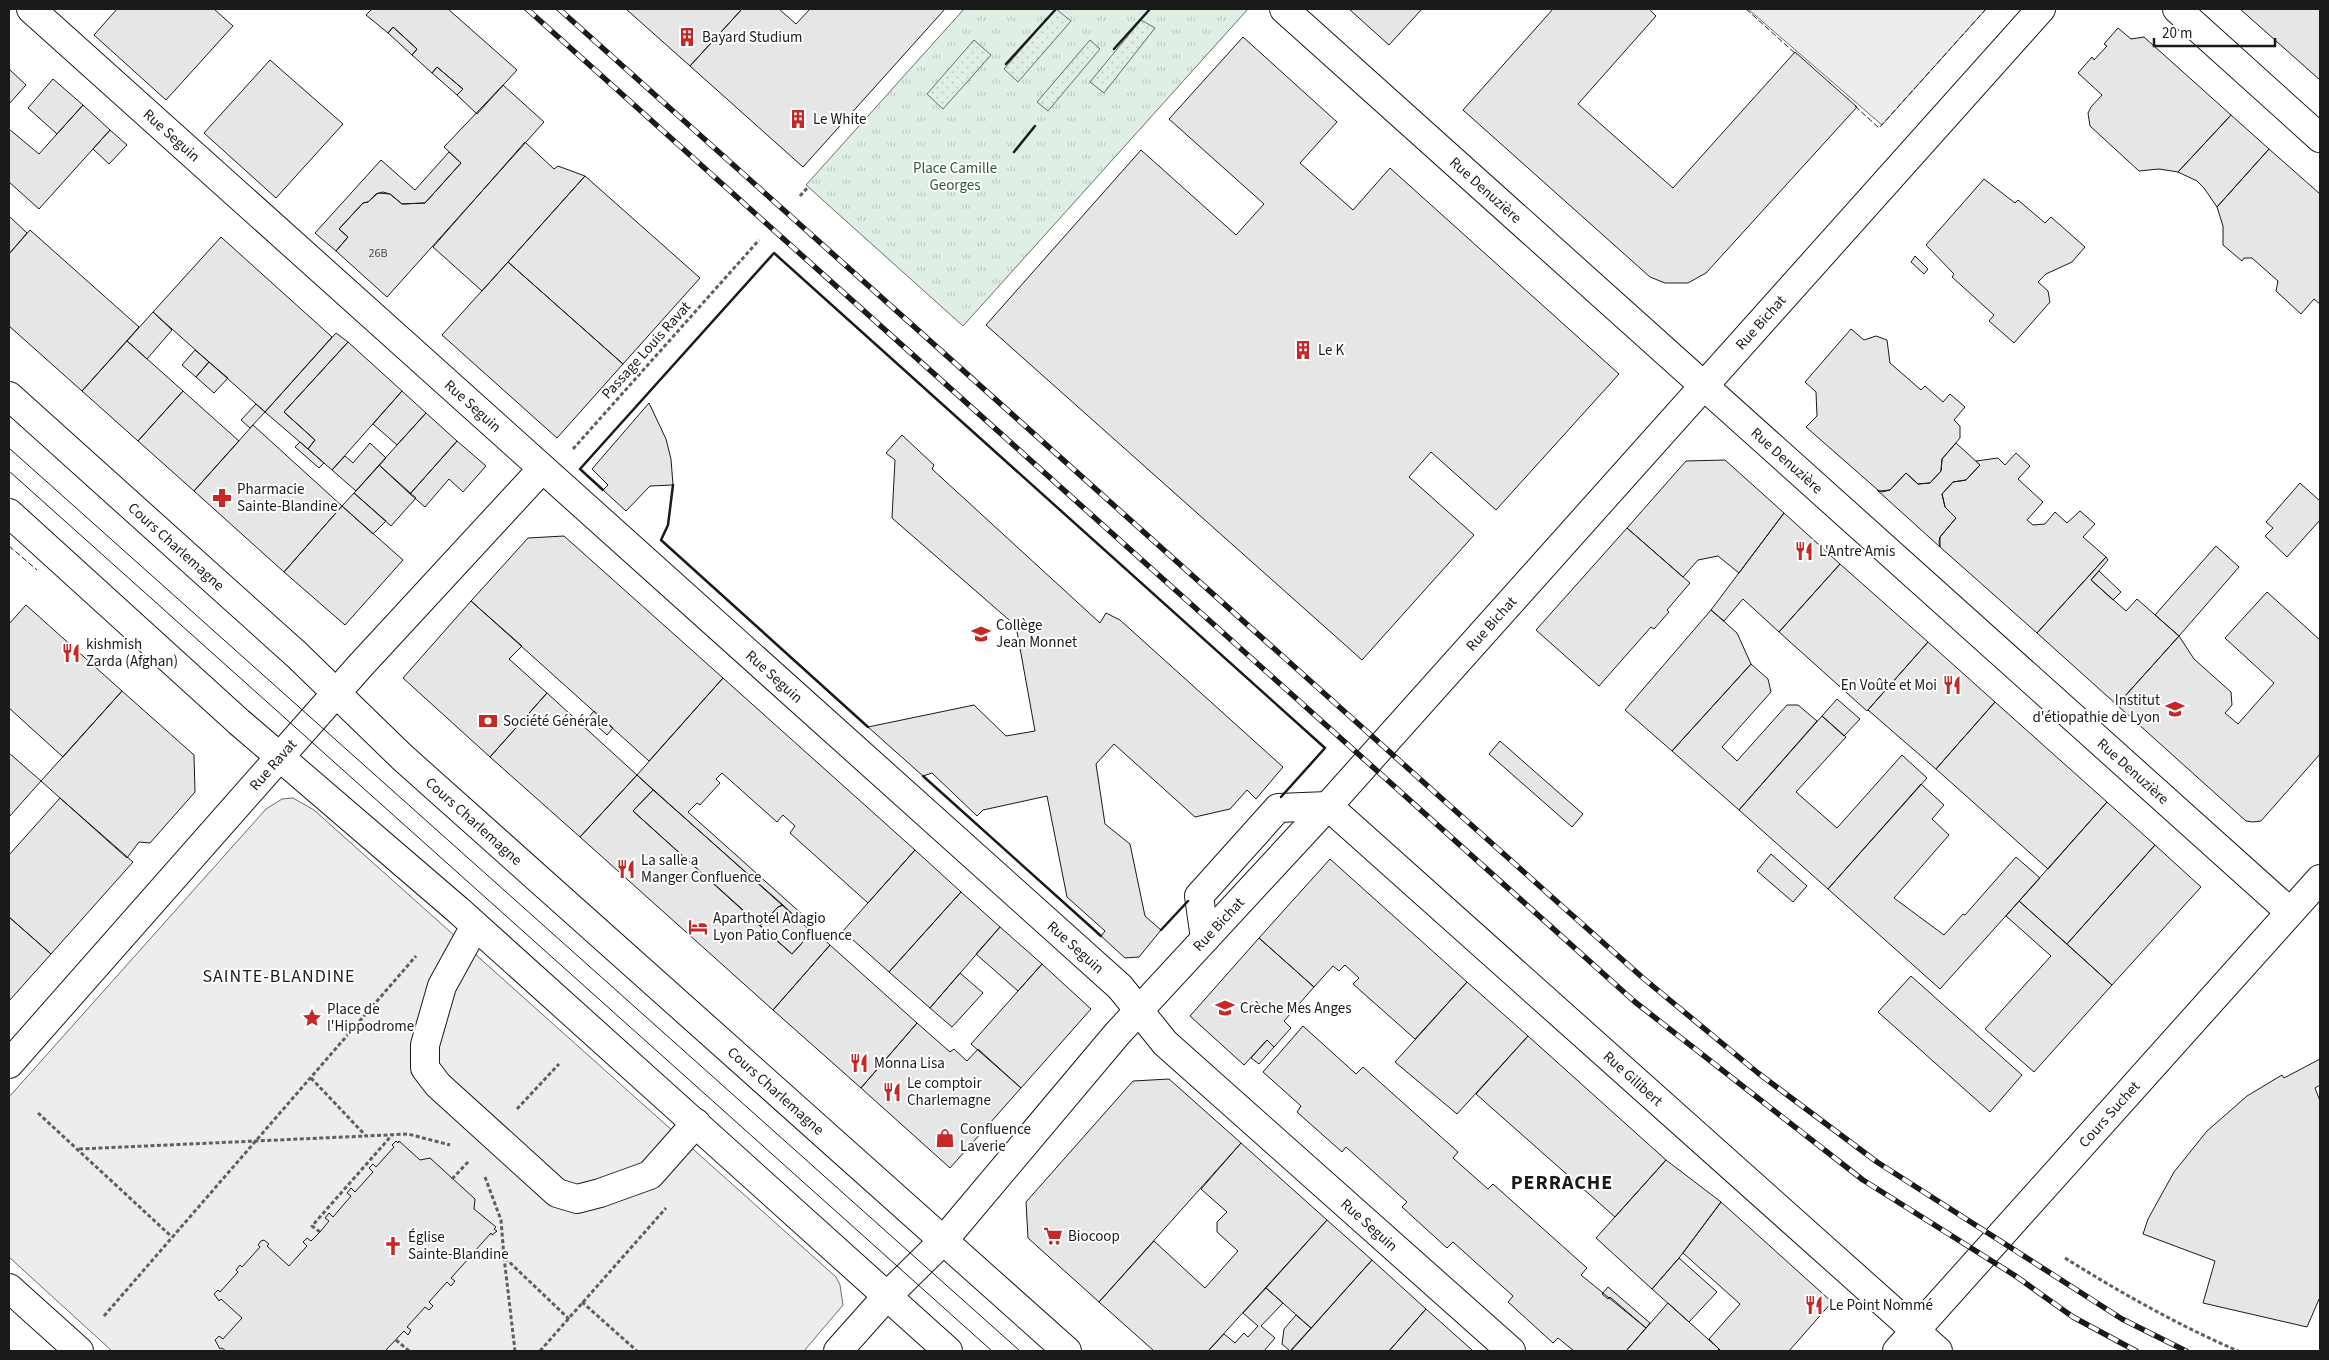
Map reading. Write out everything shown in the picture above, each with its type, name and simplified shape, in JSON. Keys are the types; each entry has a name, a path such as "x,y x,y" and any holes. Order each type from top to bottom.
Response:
{"street":[{"name":"Rue Seguin","path":"31,9 545,472 1107,974 1120,986 1165,1043 1511,1351"},
{"name":"Rue Denuzière","path":"1284,9 2290,912"},
{"name":"Rue Bichat","path":"943,1241 1139,1010 1328,806 2041,9"},
{"path":"2177,9 2320,138"},
{"name":"Cours Charlemagne","path":"9,396 297,655 402,757 1067,1351"},
{"name":"Rue Ravat","path":"9,1064 336,694 545,472"},
{"path":"9,513 280,757 475,926 696,1123 948,1351"},
{"name":"Rue Gilibert","path":"1328,806 1938,1351"},
{"name":"Cours Suchet","path":"1898,1351 2320,879"},
{"path":"475,926 442,986 425,1045 425,1068 438,1085 557,1193 577,1199 650,1175 696,1123"},
{"path":"838,1351 887,1296 943,1241"},
{"path":"9,1288 80,1351"}],"path":[{"path":"800,196 808,187"},
{"name":"Passage Louis Ravat","path":"545,472 759,240"},
{"path":"104,1316 420,951"},
{"path":"311,1078 366,1136"},
{"path":"38,1113 172,1237"},
{"path":"79,1149 408,1134 459,1148"},
{"path":"320,1232 312,1226 392,1135"},
{"path":"482,1169 501,1220 515,1351"},
{"path":"540,1351 670,1202"},
{"path":"504,1257 569,1318"},
{"path":"2065,1258 2134,1301 2199,1334 2238,1351"},
{"path":"582,1302 637,1351"},
{"path":"396,1340 409,1351"}],"green space":[{"name":"Place Camille Georges","path":"964,9 1248,9 963,326 806,185"},
{"path":"1056,9 1071,21 1018,82 1004,69"},
{"path":"1141,20 1155,28 1104,93 1090,82"},
{"path":"974,40 991,55 943,109 927,94"},
{"path":"1090,40 1100,49 1048,111 1037,102"}],"shaded area":[{"path":"1748,9 1986,9 1882,125"},
{"name":"Place de l'Hippodrome","path":"293,798 314,810 836,1277 840,1285 843,1305 804,1351 112,1351 9,1257 9,1097 266,809 282,799"}],"building":[{"path":"117,9 214,9 233,26 166,100 94,35"},
{"path":"372,9 448,9 517,70 477,114 457,95 463,89 437,67 432,73 412,55 417,49 393,27 388,33 366,15"},
{"name":"Bayard Studium","path":"626,9 742,9 690,66"},
{"name":"Le White","path":"742,9 779,9 796,24 810,9 945,9 803,167 690,66"},
{"path":"1349,9 1422,9 1389,45"},
{"path":"1553,9 1649,9 1656,16 1578,104 1673,188 1795,52 1857,107 1706,273 1688,283 1665,283 1650,277 1463,110"},
{"path":"2240,9 2320,9 2320,80"},
{"path":"393,27 417,49 412,55 388,33"},
{"path":"2118,28 2131,39 2144,37 2231,115 2178,172 2159,169 2139,171 2090,126 2088,113 2102,95 2078,73 2092,57 2094,60 2107,46 2104,44"},
{"name":"Le K","path":"1243,37 1337,122 1300,163 1353,210 1390,168 1619,374 1496,510 1431,452 1409,477 1474,535 1362,660 986,325 1141,150 1236,235 1264,204 1169,119"},
{"path":"270,60 343,124 276,198 204,133"},
{"path":"437,67 463,89 457,95 432,73"},
{"path":"9,69 26,85 9,104"},
{"path":"53,79 83,105 57,134 28,108"},
{"path":"503,85 544,122 387,297 336,251 348,237 339,229 363,203 368,202 378,193 390,194 402,204 425,203 461,163 444,147"},
{"path":"83,105 110,130 39,209 9,182 9,129 39,154"},
{"path":"2231,115 2269,149 2217,207 2197,181 2178,172"},
{"path":"110,130 127,145 109,164 93,149"},
{"path":"525,142 554,169 558,166 585,176 482,291 433,247"},
{"path":"2269,149 2320,194 2320,304 2314,299 2301,314 2276,291 2278,281 2252,258 2244,258 2242,261 2223,245 2223,226 2217,207"},
{"path":"449,152 461,163 425,203 402,204 390,194 383,192 376,194 368,202 363,203 339,229 348,237 336,251 315,233 381,160 415,190"},
{"path":"585,176 700,278 623,364 508,262"},
{"path":"1984,179 2015,203 2018,200 2045,223 2051,217 2085,247 2072,262 2046,274 2038,282 2048,291 2050,302 2014,343 1989,321 1994,315 1952,277 1954,274 1926,245"},
{"path":"9,216 27,233 9,254"},
{"path":"30,230 139,327 82,391 9,326 9,254"},
{"path":"221,237 332,337 265,412 153,312"},
{"path":"1915,256 1928,269 1924,274 1911,262"},
{"path":"508,262 623,364 557,438 442,335"},
{"path":"153,312 172,330 147,359 127,341"},
{"path":"1851,329 1864,340 1876,336 1887,340 1890,363 1921,390 1925,386 1943,402 1950,394 1965,407 1954,420 1960,426 1960,438 1942,459 1941,471 1930,483 1918,484 1906,473 1890,490 1879,491 1806,427 1817,416 1816,392 1805,382"},
{"path":"336,333 348,342 284,412 315,440 308,449 265,412"},
{"path":"127,341 183,391 138,441 82,391"},
{"path":"348,342 402,391 332,470 308,449 315,440 284,412"},
{"path":"195,350 209,362 196,377 182,365"},
{"path":"209,362 228,378 214,393 196,377"},
{"path":"183,391 239,441 194,491 138,441"},
{"path":"402,391 426,413 397,445 373,424"},
{"path":"649,403 666,439 671,459 673,485 650,486 626,511 603,490 608,485 592,469"},
{"path":"256,404 265,412 250,428 241,420"},
{"path":"426,413 457,441 410,494 379,465"},
{"path":"253,425 342,506 284,572 194,491"},
{"name":"Collège Jean Monnet","path":"902,435 934,465 932,469 1100,623 1106,613 1120,620 1283,767 1256,799 1247,790 1230,809 1195,817 1114,744 1096,764 1105,824 1130,844 1145,916 1161,930 1139,957 1125,958 1101,936 1105,931 1067,897 1047,796 983,810 977,816 932,773 923,776 868,727 974,705 1006,736 1035,731 1016,626 892,518 895,460 886,453"},
{"path":"457,441 486,466 463,492 449,479 425,507 410,494"},
{"path":"300,442 324,463 319,468 295,447"},
{"path":"370,443 386,458 356,491 332,470 345,456 353,463"},
{"path":"1956,443 1980,465 1966,480 1953,482 1942,494 1945,507 1956,518 1940,537 1940,547 1877,490 1882,492 1890,490 1906,473 1918,484 1930,483 1941,471 1942,459"},
{"path":"2016,453 2030,466 2018,479 2043,502 2027,520 2033,525 2045,524 2055,512 2067,523 2080,511 2095,524 2083,537 2106,557 2037,633 1940,547 1939,542 1940,537 1956,518 1945,507 1942,494 1953,482 1966,480 1980,465 1976,461 1998,458 2005,465"},
{"path":"1725,460 1784,513 1739,573 1718,556 1698,560 1683,577 1627,528 1686,461"},
{"path":"379,465 416,498 391,526 354,493"},
{"path":"2300,483 2320,501 2320,520 2287,557 2265,536 2273,528 2266,522"},
{"path":"354,493 386,521 373,534 342,506"},
{"path":"342,506 403,560 345,625 284,572"},
{"path":"1784,513 1840,564 1779,632 1743,599 1724,621 1711,610"},
{"path":"1627,528 1690,583 1654,629 1651,627 1599,686 1536,630"},
{"path":"564,536 723,678 649,761 471,601 528,538"},
{"path":"2216,546 2239,567 2179,636 2155,615"},
{"path":"2106,557 2108,560 2091,580 2126,611 2137,599 2179,636 2117,705 2037,633"},
{"path":"1840,564 1928,642 1867,711 1779,632"},
{"path":"2099,571 2121,592 2113,600 2091,580"},
{"name":"Institut d'étiopathie de Lyon","path":"2267,592 2320,640 2320,754 2261,821 2253,822 2246,821 2117,705 2179,636 2194,659 2231,692 2232,705 2225,713 2238,724 2274,683 2225,638"},
{"path":"471,601 522,646 509,659 547,693 490,757 403,678"},
{"path":"26,605 122,691 63,757 9,708 9,624"},
{"path":"1711,610 1737,633 1751,664 1672,751 1625,710"},
{"path":"1928,642 1995,702 1936,769 1868,710"},
{"path":"1751,664 1768,679 1771,692 1722,747 1737,761 1787,705 1798,705 1817,721 1739,810 1672,751"},
{"path":"723,678 915,850 868,903 790,833 795,826 783,815 777,822 722,773 716,779 720,783 700,805 697,803 688,812 813,924 811,928 814,930 812,932 637,775"},
{"path":"122,691 194,755 195,792 150,843 139,842 127,858 41,781"},
{"path":"547,693 637,775 580,837 490,757"},
{"path":"1837,699 1860,719 1844,736 1822,716"},
{"path":"1995,702 2107,802 2048,869 1936,769"},
{"path":"594,711 613,728 607,735 588,718"},
{"path":"1822,716 1846,737 1796,792 1837,828 1902,755 1927,778 1828,889 1739,810"},
{"path":"1500,741 1583,814 1572,827 1489,754"},
{"path":"9,753 41,781 9,817"},
{"path":"637,775 653,790 633,811 792,954 814,930 830,945 773,1010 580,837"},
{"path":"1921,784 1944,805 1932,819 1949,835 1894,898 1944,935 1963,914 1965,915 2016,857 2040,878 1940,989 1828,889"},
{"path":"653,790 783,905 778,907 760,926 633,811"},
{"path":"60,798 133,862 51,954 9,917 9,855"},
{"path":"2107,802 2155,845 2067,944 2019,901"},
{"path":"2155,845 2201,887 2112,985 2067,944"},
{"path":"915,850 961,892 889,972 843,931"},
{"path":"1771,854 1807,886 1793,902 1757,871"},
{"path":"1330,859 1467,982 1415,1039 1353,984 1359,978 1345,965 1339,971 1333,966 1314,987 1259,938"},
{"path":"961,892 1000,927 930,1008 889,972"},
{"path":"2019,901 2112,985 2034,1072 1985,1029 2051,956 2006,916"},
{"path":"783,905 812,932 792,954 760,926 778,907"},
{"path":"9,917 51,954 9,1001"},
{"path":"1000,927 1042,964 1018,991 976,954"},
{"path":"1259,938 1314,987 1284,1021 1291,1028 1274,1047 1267,1040 1244,1065 1190,1016"},
{"path":"830,945 917,1023 861,1088 773,1010"},
{"path":"1042,964 1091,1009 1021,1088 971,1044"},
{"path":"960,973 983,993 952,1027 930,1008"},
{"path":"1911,976 2022,1075 1990,1112 1878,1012"},
{"path":"1467,982 1528,1036 1457,1114 1395,1062"},
{"path":"917,1023 950,1052 954,1049 967,1061 978,1049 1021,1088 950,1168 861,1088"},
{"path":"1303,1026 1356,1074 1363,1067 1458,1152 1453,1158 1488,1189 1493,1184 1587,1268 1581,1275 1646,1328 1626,1351 1574,1351 1558,1338 1553,1343 1508,1302 1513,1296 1453,1242 1447,1248 1402,1207 1407,1202 1346,1147 1342,1152 1297,1112 1301,1106 1263,1072"},
{"path":"1528,1036 1666,1160 1615,1217 1476,1094"},
{"path":"1267,1040 1274,1047 1259,1064 1251,1058"},
{"path":"2320,1059 2320,1085 2315,1088 2320,1101 2320,1297 2307,1327 2203,1303 2215,1261 2143,1234 2148,1219 2174,1172 2207,1131 2247,1096 2282,1075 2284,1078"},
{"path":"1169,1079 1241,1143 1099,1302 1028,1238 1026,1202 1133,1081"},
{"name":"Église Sainte-Blandine","path":"396,1141 398,1143 399,1141 420,1160 430,1158 475,1199 474,1209 496,1227 494,1229 497,1231 492,1235 491,1233 473,1253 476,1257 473,1261 469,1258 451,1278 455,1281 451,1286 447,1282 429,1302 433,1306 429,1310 425,1307 407,1327 411,1330 408,1335 404,1331 385,1351 226,1351 222,1348 220,1349 215,1340 219,1336 223,1339 242,1318 221,1299 219,1301 214,1294 218,1290 220,1292 238,1272 236,1270 240,1265 242,1267 260,1247 258,1245 261,1241 264,1240 269,1244 267,1246 289,1266 307,1246 303,1242 307,1238 311,1241 320,1232 329,1221 325,1218 329,1213 333,1217 351,1196 347,1193 351,1188 355,1192 373,1172 369,1168 373,1164 376,1167 394,1147 392,1145"},
{"path":"1241,1143 1327,1220 1208,1351 1154,1351 1099,1302 1154,1241 1205,1288 1238,1251 1217,1232 1217,1222 1227,1212 1201,1189"},
{"path":"1666,1160 1721,1202 1679,1258 1652,1289 1596,1238"},
{"path":"1721,1202 1832,1302 1789,1351 1721,1351 1709,1339 1740,1304 1683,1253"},
{"path":"1327,1220 1372,1260 1311,1328 1266,1288"},
{"path":"1679,1258 1717,1292 1689,1322 1652,1289"},
{"path":"1372,1260 1426,1309 1389,1351 1291,1351"},
{"path":"1608,1287 1650,1323 1646,1328 1610,1297 1608,1299 1602,1294"},
{"path":"1266,1288 1283,1303 1261,1326 1275,1338 1264,1351 1208,1351 1224,1334 1235,1343 1244,1333 1248,1337 1258,1326 1243,1313"},
{"path":"1668,1303 1719,1349 1717,1351 1626,1351"},
{"path":"1426,1309 1472,1350 1389,1351"},
{"path":"1296,1315 1311,1328 1290,1351 1282,1344 1284,1329"}],"tram line":[{"path":"9,448 1020,1351"},
{"path":"9,471 992,1351"}],"railway":[{"path":"527,9 1635,1002 1863,1180 2014,1275 2073,1317 2136,1351"},
{"path":"559,9 1643,978 1758,1073 1877,1162 2122,1319 2186,1351"}],"fence":[{"path":"1746,9 1797,55"},
{"path":"1855,106 1879,128 1986,9"},
{"path":"9,546 37,570"}],"wall":[{"path":"1006,64 1056,9"},
{"path":"1114,49 1150,9"},
{"path":"1014,152 1035,126"},
{"path":"603,490 580,469 774,253 1325,748 1281,797"},
{"path":"673,485 668,525 661,540 868,727"},
{"path":"923,776 1101,936"},
{"path":"1161,930 1188,901"}],"place":[{"name":"Bayard Studium","path":"687,37"},
{"name":"Le White","path":"798,119"},
{"name":"Le K","path":"1303,350"},
{"name":"Pharmacie Sainte-Blandine","path":"222,498"},
{"name":"L'Antre Amis","path":"1804,551"},
{"name":"Collège Jean Monnet","path":"981,634"},
{"name":"kishmish Zarda (Afghan)","path":"71,653"},
{"name":"En Voûte et Moi","path":"1952,685"},
{"name":"Institut d'étiopathie de Lyon","path":"2175,709"},
{"name":"Société Générale","path":"488,721"},
{"name":"La salle a Manger Confluence","path":"626,869"},
{"name":"Aparthotel Adagio Lyon Patio Confluence","path":"698,927"},
{"name":"Crèche Mes Anges","path":"1225,1008"},
{"name":"Place de l'Hippodrome","path":"312,1018"},
{"name":"Monna Lisa","path":"859,1063"},
{"name":"Le comptoir Charlemagne","path":"892,1092"},
{"name":"Confluence Laverie","path":"945,1138"},
{"name":"Biocoop","path":"1053,1236"},
{"name":"Église Sainte-Blandine","path":"393,1246"},
{"name":"Le Point Nommé","path":"1814,1305"}],"district":[{"name":"SAINTE-BLANDINE","path":"279,976"},
{"name":"PERRACHE","path":"1562,1182"}]}
